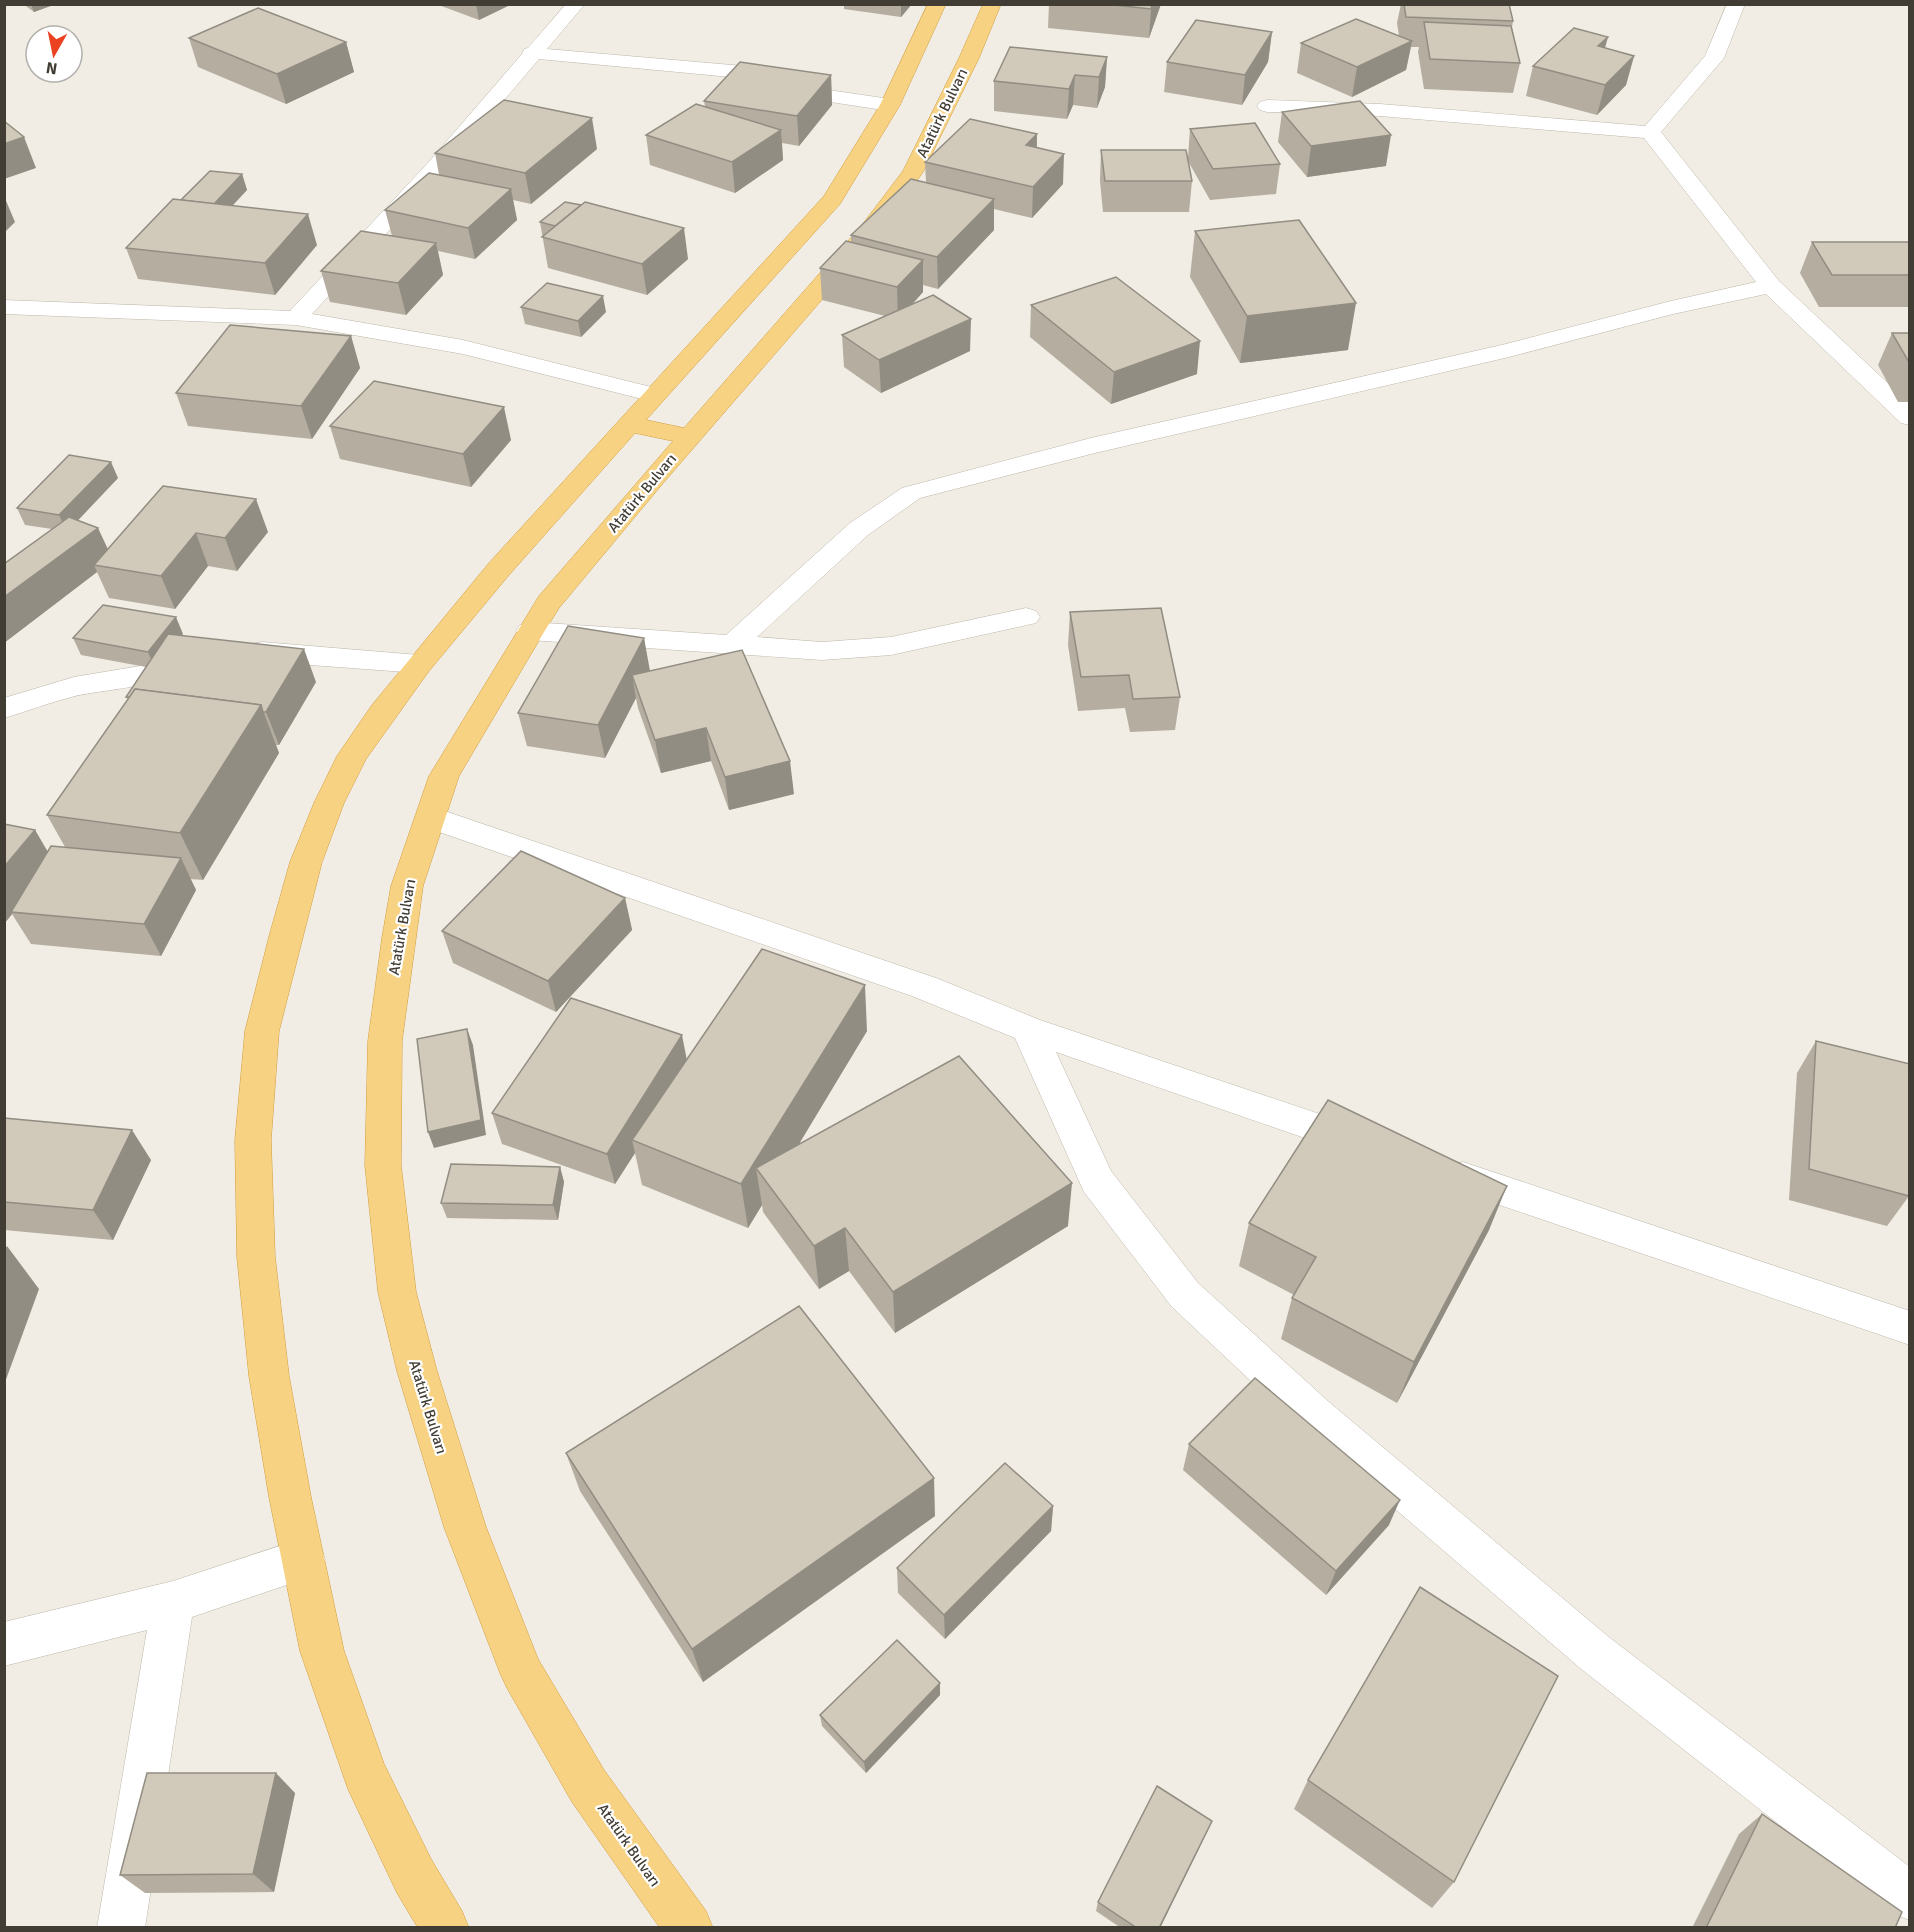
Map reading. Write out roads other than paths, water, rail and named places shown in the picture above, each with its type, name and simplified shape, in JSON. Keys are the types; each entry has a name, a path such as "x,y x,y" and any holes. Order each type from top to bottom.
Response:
{"highway":[{"path":"445,1928 414,1876 364,1773 322,1651 290,1497 269,1376 256,1257 253,1140 262,1032 306,862 329,803 352,756 419,663 499,568 832,199 891,105 937,4"},
{"name":"Atatürk Bulvarı","path":"689,1928 588,1786 522,1672 465,1527 417,1371 397,1292 383,1165 385,1041 407,886 444,776 549,602 689,437 870,230 913,172 969,58 992,4"},
{"path":"628,424 689,437"}],"street":[{"path":"296,318 424,181 498,97 531,53 576,4"},
{"path":"1650,132 1714,58 1736,4"},
{"path":"531,53 755,73 804,92 891,105"},
{"path":"1267,106 1380,110 1650,132 1771,286 1910,418"},
{"path":"732,645 859,529 911,493 1091,446 1509,350 1671,308 1771,286"},
{"path":"4,307 296,318 463,347 654,394"},
{"path":"530,631 822,651 891,646 1026,617"},
{"path":"4,708 74,687 146,675 221,646 283,654 419,663"},
{"path":"430,817 924,987 1028,1029 1378,1148"},
{"path":"1028,1029 1097,1181 1185,1295 1315,1415 1595,1653 1910,1897"},
{"path":"1435,1167 1910,1328"},
{"path":"4,1644 173,1602 304,1559"},
{"path":"121,1928 173,1602"}]}
